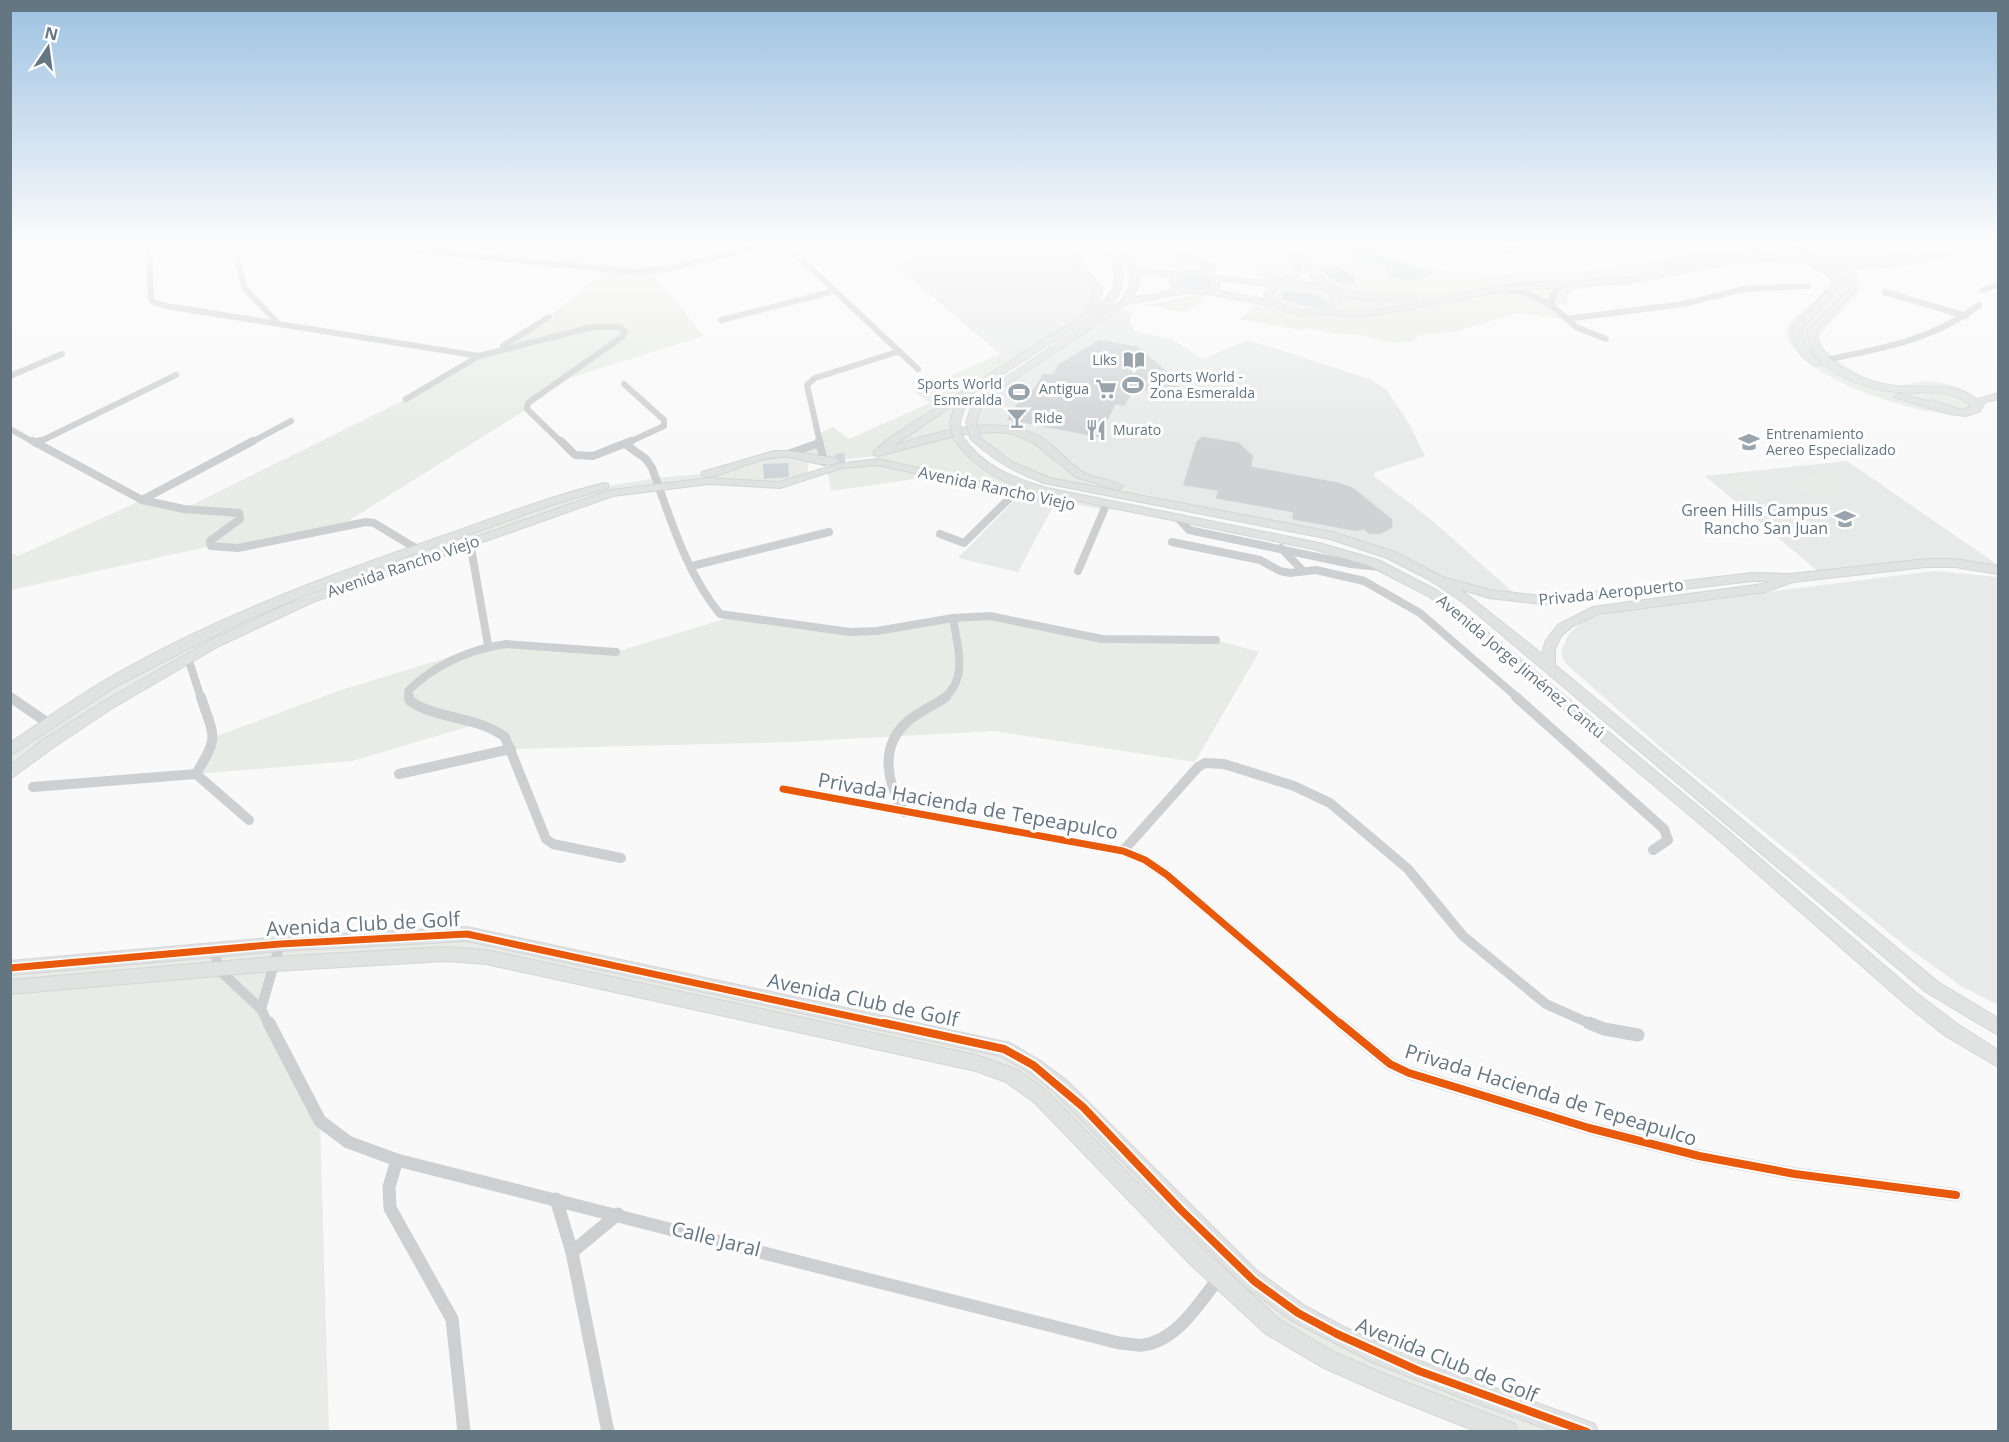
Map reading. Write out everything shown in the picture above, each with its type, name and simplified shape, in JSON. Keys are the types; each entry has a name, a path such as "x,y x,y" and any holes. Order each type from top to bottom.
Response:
{"street":[{"path":"198,309 479,356"},
{"path":"265,309 277,322"},
{"path":"721,320 763,309"},
{"path":"854,309 897,352 918,369"},
{"path":"1089,315 1092,309"},
{"path":"877,457 896,438 1098,309"},
{"name":"Avenida Jorge Jiménez Cantú","path":"1114,309 985,395 978,402 971,422 975,437 988,450 1010,467 1026,474 1075,487 1332,536 1391,555 1434,577 1468,600 1932,987 1998,1027"},
{"path":"1292,309 1333,314 1391,309"},
{"path":"1317,312 1328,309"},
{"path":"1556,309 1589,334 1606,339"},
{"path":"1566,319 1642,309"},
{"path":"1816,309 1797,328 1796,337 1802,350 1831,373 1856,385 1961,412 1976,410 1977,405 1986,398 1998,396"},
{"path":"1833,309 1812,331 1810,339 1814,350 1842,371 1875,384 1910,392 1976,392 1998,388"},
{"path":"1943,309 1966,316"},
{"path":"1825,360 1894,347 1942,329 1974,309"},
{"path":"496,351 549,317"},
{"path":"406,399 479,356 592,327 620,327 625,332 622,337 528,403 527,409 575,454 593,456 657,431 664,426 664,420 624,384"},
{"path":"838,463 819,442 807,385 809,382 897,352"},
{"path":"10,376 63,354"},
{"path":"36,443 176,375"},
{"path":"1929,391 1926,394 1928,399 1940,407"},
{"path":"1952,391 1964,395 1977,405"},
{"name":"Avenida Jorge Jiménez Cantú","path":"967,393 962,399 955,423 958,438 963,447 979,463 1001,477 1045,491 1315,546 1383,567 1436,595 1723,836 1909,997 1950,1029 1998,1059"},
{"path":"141,500 291,421"},
{"path":"10,429 141,500 184,509 240,513 240,519 232,527 218,533 210,541 211,546 238,548 366,522 374,523 417,549"},
{"path":"877,457 943,435 987,430 1015,432 1033,437 1076,474 1210,512"},
{"path":"791,453 819,442"},
{"path":"625,444 646,459 692,566 714,609 720,614 850,632 876,631 953,618 990,616 1102,639 1216,640"},
{"name":"Avenida Rancho Viejo","path":"10,774 46,745 106,706 188,658 293,605 388,565 417,549 487,530 596,488 657,482 713,473 762,456 791,453 809,459 838,463 877,457 1015,492 1104,510 1134,510"},
{"path":"807,475 811,470 809,459"},
{"path":"747,462 743,470 743,478 750,485"},
{"name":"Avenida Rancho Viejo","path":"657,482 709,481 780,485 795,482 838,463"},
{"path":"940,534 964,543 1015,492"},
{"path":"1078,571 1104,510"},
{"path":"1179,519 1189,530 1351,564 1383,567"},
{"name":"Avenida Rancho Viejo","path":"10,751 48,723 91,696 202,634 264,606 388,565 470,543 487,530"},
{"path":"692,566 829,532"},
{"path":"1172,542 1260,560 1280,571 1333,572 1364,581 1432,622 1664,829 1668,840 1653,850"},
{"path":"470,543 488,645"},
{"path":"1281,548 1303,571"},
{"path":"1299,552 1316,570"},
{"name":"Privada Aeropuerto","path":"1434,577 1489,594 1550,602 1752,577 1791,578 1926,563 1955,563 1998,570"},
{"name":"Privada Aeropuerto","path":"1549,667 1549,647 1559,630 1588,613 1765,588 1779,585 1791,578"},
{"name":"Privada Hacienda de Tepeapulco","path":"904,812 896,801 892,788 888,758 890,746 907,722 945,697 956,686 959,668 953,618"},
{"path":"616,652 506,644 488,645 416,681 408,691 410,702 495,729 505,737 541,832 546,839 553,844 621,858"},
{"path":"188,658 214,736 213,747 196,774"},
{"path":"10,697 48,723"},
{"path":"26,739 24,747 31,749 46,745"},
{"path":"399,774 511,749"},
{"name":"Privada Hacienda de Tepeapulco","path":"1123,851 1198,767 1205,763 1224,764 1294,786 1330,803 1408,868 1463,936 1546,1004 1604,1029 1638,1035"},
{"path":"33,787 196,774 249,820"},
{"name":"Privada Hacienda de Tepeapulco","path":"783,789 1123,851 1145,860 1167,875 1376,1053 1390,1064 1409,1073 1617,1135 1700,1156 1761,1168 1956,1195"},
{"name":"Avenida Club de Golf","path":"10,968 280,944 467,934 981,1042 1028,1060 1062,1085 1212,1241 1262,1288 1289,1307 1395,1361 1587,1431"},
{"path":"261,1009 280,944"},
{"path":"215,950 218,969"},
{"name":"Avenida Club de Golf","path":"10,987 274,964 445,954 486,957 976,1063 1012,1076 1041,1097 1198,1258 1273,1327 1329,1360 1383,1384 1507,1431"},
{"name":"Calle Jaral","path":"218,969 261,1009 320,1121 348,1142 397,1160 618,1214 1119,1343 1143,1345 1164,1337 1182,1323 1219,1278"},
{"path":"976,1063 981,1042"},
{"path":"397,1160 388,1187 390,1208 452,1319 464,1431"},
{"path":"556,1199 572,1252 608,1431"},
{"path":"572,1252 618,1214"},
{"path":"1198,1258 1212,1241"},
{"path":"1248,1306 1262,1288"}],"shaded area":[{"path":"558,309 682,309 704,336 553,383 534,397 527,409 337,528 238,548 211,546 11,590 10,552 18,556 142,500 184,509 406,399 479,356 496,351"},
{"path":"947,309 1091,309 1089,315 1012,364"},
{"path":"1117,309 1132,312 1129,322 1136,332 1172,339 1202,359 1248,340 1369,379 1386,389 1410,425 1425,456 1375,472 1375,477 1428,517 1522,600 1434,577 1332,536 1210,512 1086,478 971,422 978,402"},
{"path":"1169,309 1189,309 1184,312"},
{"path":"1251,309 1556,309 1566,319 1517,313 1453,332 1419,335 1413,342 1390,343 1363,335 1336,334 1308,328 1300,330 1238,319"},
{"path":"1804,309 1843,309 1817,338 1839,362 1861,375 1883,383 1898,385 1924,381 1956,387 1981,400 1978,411 1960,414 1932,412 1863,392 1830,377 1804,360 1789,341 1789,323"},
{"path":"1000,354 1012,364 978,385 964,400 957,422 958,438 1001,477 1134,510 1104,510 936,476 831,491 827,468 846,468 846,466 877,461 876,456 829,461 809,459 807,475 764,486 727,481 611,493 309,599 188,658 11,774 11,751 91,696 255,610 596,488 656,478 713,473 762,456 791,453 819,442 817,435 833,427 849,439 930,403 915,392"},
{"path":"987,430 1022,433 1086,478 1210,512 1026,474 975,437"},
{"name":"Green Hills Campus Rancho San Juan","path":"1847,461 1998,565 1998,570 1955,563 1821,574 1705,476"},
{"path":"788,463 789,477 764,479 763,464"},
{"path":"1742,474 1770,498 1751,501 1723,476"},
{"path":"1832,475 1851,490 1809,495 1791,480"},
{"path":"1021,494 1056,501 1018,572 958,558"},
{"path":"1934,571 1998,577 1998,1005 1961,986 1903,944 1666,752 1565,663 1562,656 1562,649 1569,634 1580,624 1598,616 1627,610"},
{"path":"974,615 1082,635 1216,640 1259,652 1195,762 994,731 790,742 511,749 505,737 481,723 352,761 196,774 214,737 341,690 488,645 616,652 731,617 850,632"},
{"path":"467,934 1028,1060 1288,1306 1587,1431 1507,1431 1273,1327 1012,1076 486,957 275,964 261,1009 320,1121 329,1431 11,1431 10,968"}],"building":[{"name":"Antigua","path":"1099,339 1138,346 1172,375 1168,384 1180,386 1175,396 1134,389 1125,407 1116,405 1099,438 1006,420 1026,388 1033,389 1043,373 1052,374 1058,364"},
{"path":"1202,436 1239,442 1254,456 1252,466 1339,482 1353,487 1393,519 1393,528 1380,535 1368,534 1364,530 1357,532 1292,520 1292,513 1215,499 1217,491 1182,486 1196,441"}],"tunnel":[{"path":"836,460 845,459"}],"cycle path":[{"path":"783,789 1123,851 1145,860 1167,875 1375,1053 1390,1064 1409,1073 1589,1128 1699,1156 1795,1174 1956,1195"},
{"path":"10,968 280,944 467,934 1004,1049 1033,1065 1059,1085 1249,1277 1298,1313 1337,1334 1419,1371 1587,1432"}],"place":[{"name":"Liks","path":"1134,360"},
{"name":"Sports World - Zona Esmeralda","path":"1133,385"},
{"name":"Antigua","path":"1106,389"},
{"name":"Sports World Esmeralda","path":"1019,392"},
{"name":"Ride","path":"1017,418"},
{"name":"Murato","path":"1096,430"},
{"name":"Entrenamiento Aereo Especializado","path":"1749,442"},
{"name":"Green Hills Campus Rancho San Juan","path":"1845,519"}]}
